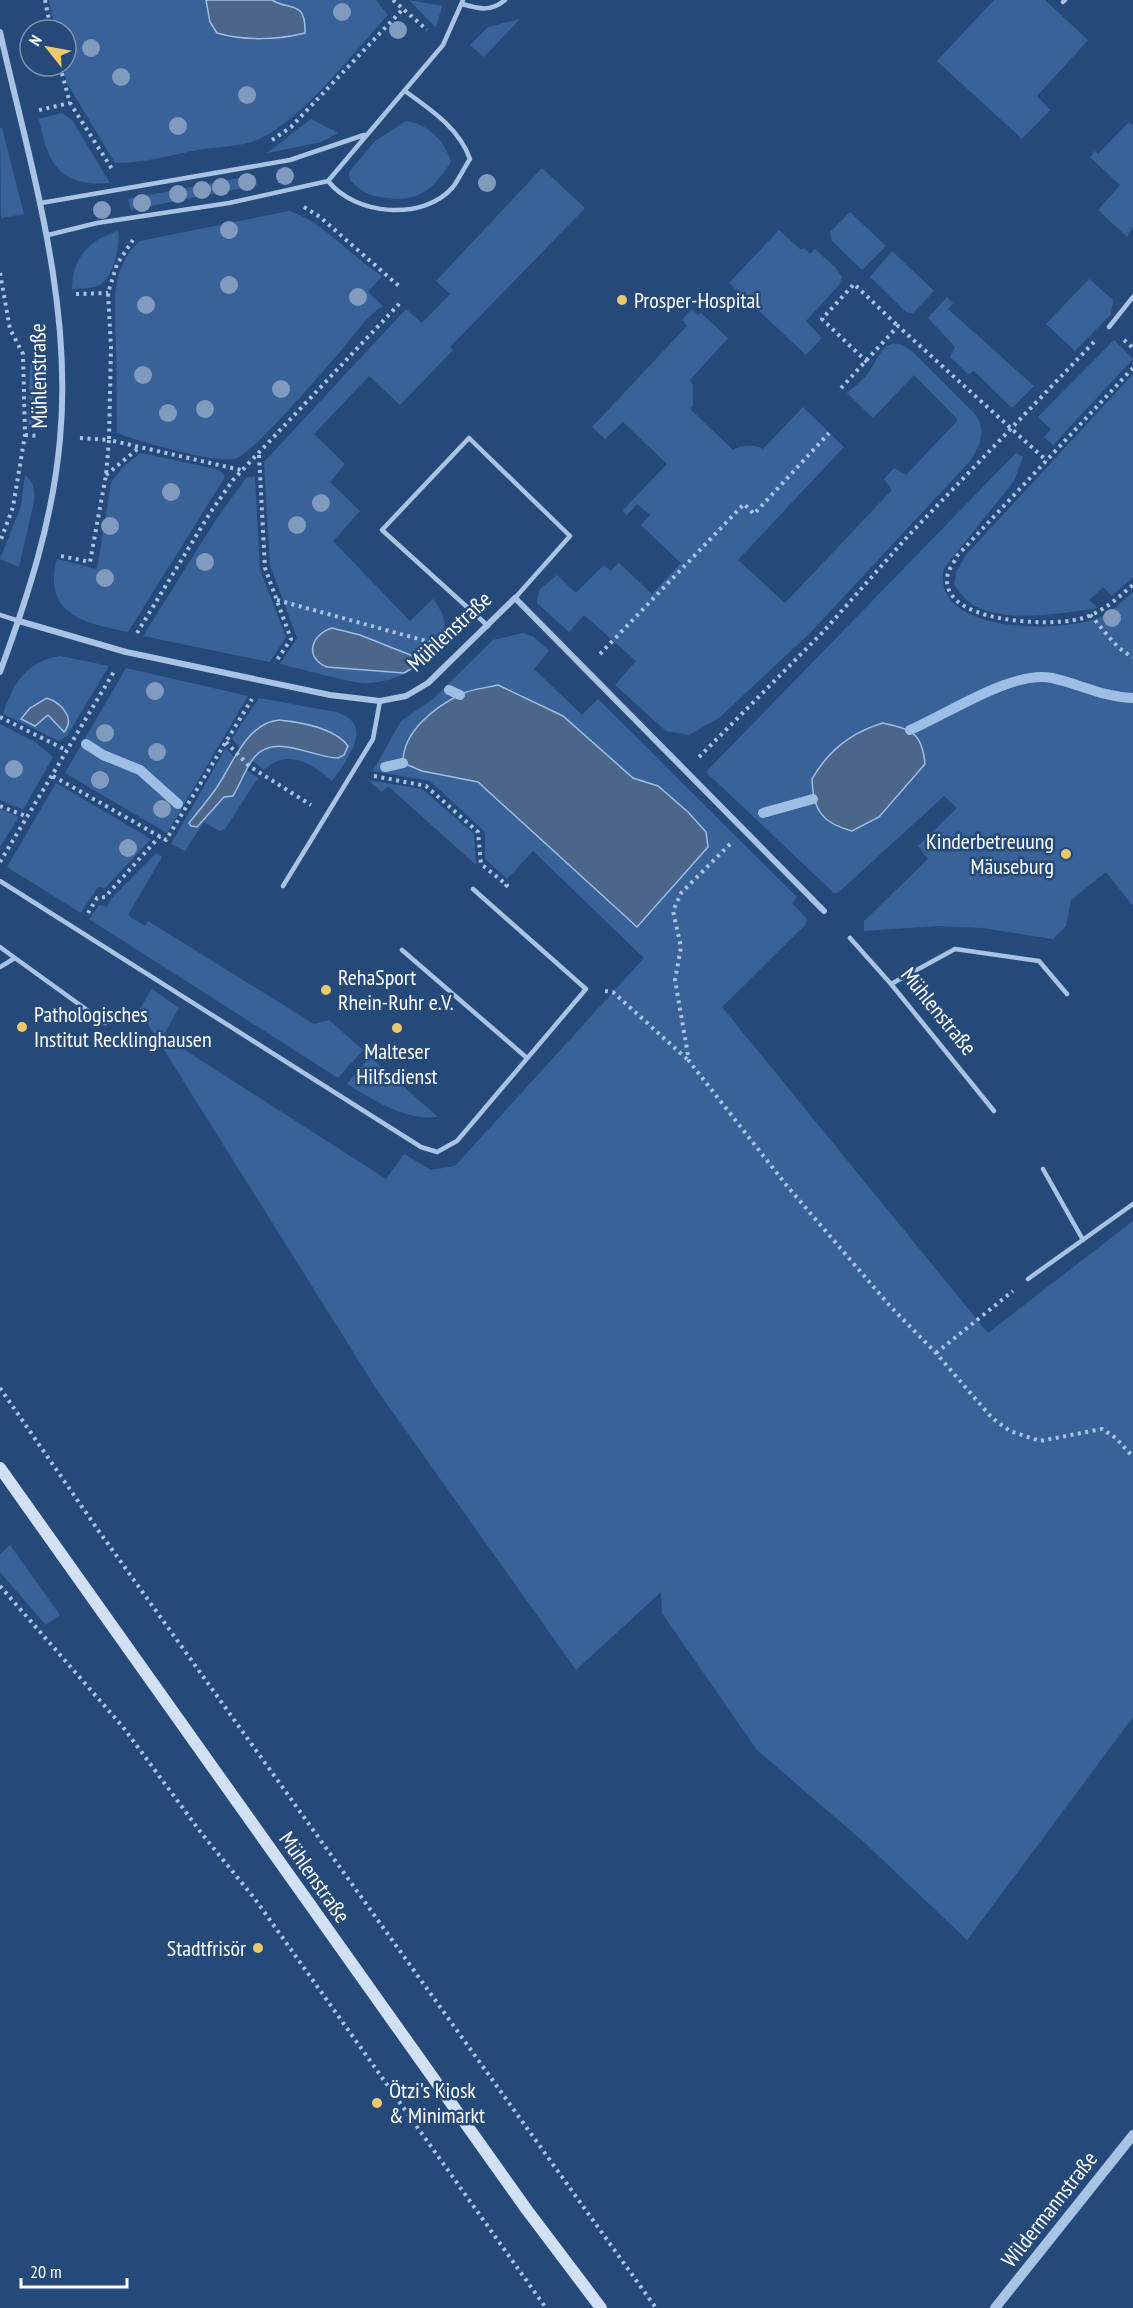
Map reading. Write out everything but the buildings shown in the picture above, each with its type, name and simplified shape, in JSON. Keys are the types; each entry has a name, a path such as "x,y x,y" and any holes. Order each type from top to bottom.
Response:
{"main road":[{"name":"Mühlenstraße","path":"0,1468 520,2201 601,2308"}],"street":[{"name":"Mühlenstraße","path":"0,32 48,234 61,351 61,438 49,518 19,621 0,672"},
{"name":"Mühlenstraße","path":"19,621 126,651 330,695 380,701 406,696 428,683 463,651 514,598 824,911"},
{"name":"Wildermannstraße","path":"995,2308 1133,2135"}],"lane":[{"path":"48,234 97,223 229,203 327,181 443,45 463,2 482,10 497,7 505,0"},
{"path":"327,181 335,191 364,206 386,209 424,206 453,187 470,159 464,143 439,116 405,91"},
{"path":"41,203 290,160 367,134"},
{"path":"1109,327 1133,297"},
{"path":"488,626 382,530 469,438 570,536 514,598"},
{"path":"0,615 19,621"},
{"path":"283,886 373,739 380,701"},
{"path":"0,881 421,1147 437,1152 457,1141 586,989 473,890"},
{"name":"Mühlenstraße","path":"850,938 891,984 994,1111"},
{"path":"0,947 105,1023"},
{"path":"891,984 955,949 1039,961 1067,994"},
{"path":"402,950 527,1058"},
{"path":"0,967 15,958"},
{"path":"1043,1169 1083,1240"},
{"path":"1028,1279 1133,1204"}],"path":[{"path":"45,0 49,18"},
{"path":"265,143 291,127 403,9"},
{"path":"63,78 70,103 113,172"},
{"path":"296,206 305,207 320,217 400,287"},
{"path":"61,556 90,562 106,475 109,440 111,347 108,293 117,264 132,241 141,237"},
{"path":"0,273 10,329 23,354 25,435 13,507 0,540"},
{"path":"867,362 822,319 854,284 1047,461"},
{"path":"75,294 108,293"},
{"path":"0,863 210,513 241,471 400,303"},
{"path":"841,388 898,326"},
{"path":"686,771 823,632 908,536 1013,430 1109,327"},
{"path":"1133,368 957,556 948,573 948,582 956,600 983,616 1042,622 1079,620 1104,609 1133,585"},
{"path":"586,670 744,504 754,514 829,433"},
{"path":"109,440 241,471"},
{"path":"106,475 141,447"},
{"path":"276,600 463,651"},
{"path":"1090,615 1103,628 1115,646 1133,657"},
{"path":"0,717 66,750"},
{"path":"226,742 256,771 327,815"},
{"path":"352,772 426,786 478,832 481,864 507,885 490,904"},
{"path":"53,776 166,840"},
{"path":"0,806 28,817"},
{"path":"689,1061 675,980 681,947 674,911 675,902 745,829"},
{"path":"77,930 97,898 105,897 159,836"},
{"path":"586,989 613,992 689,1061 787,1186 890,1306 936,1353 980,1406 1010,1431 1040,1441 1102,1429 1116,1438 1133,1457"},
{"path":"936,1353 1028,1279"},
{"path":"0,1388 98,1530 656,2308"},
{"path":"0,1586 123,1727 255,1899 546,2308"}],"shaded area":[{"path":"49,0 376,0 388,15 324,87 287,122 268,134 238,145 125,163 115,163 67,83 66,78 78,78 78,18 53,18"},
{"path":"206,0 272,0 296,8 303,15 305,33 261,39 217,33 210,22"},
{"path":"409,0 442,6 436,28"},
{"path":"994,0 1045,0 1088,40 1037,96 1050,110 1022,139 937,61"},
{"path":"520,19 484,57 470,45 488,27"},
{"path":"62,113 72,120 110,183 79,181 67,176 52,160 39,119"},
{"path":"311,119 338,133 321,142 267,153"},
{"path":"406,121 421,126 434,135 445,147 451,162 431,187 416,196 398,199 370,195 350,180 349,172 375,141"},
{"path":"1129,122 1133,125 1133,226 1127,237 1098,210 1120,185 1090,157 1095,151 1098,154"},
{"path":"0,128 2,128 24,214 1,218"},
{"path":"542,168 585,208 450,347 453,350 400,405 369,376 314,434 345,464 330,482 360,511 333,541 410,621 433,599 443,616 445,631 440,645 431,657 418,667 403,675 370,683 340,679 280,664 297,638 270,565 264,462 406,309 422,323 450,294 436,281"},
{"path":"255,175 257,185 131,210 128,199"},
{"path":"289,211 314,223 382,276 368,292 383,306 365,321 273,427 237,458 196,455 117,433 115,307 118,278 129,252 140,241"},
{"path":"850,212 886,246 862,270 832,241 830,232"},
{"path":"779,230 801,250 804,248 810,254 815,249 836,268 842,277 839,285 806,321 822,338 806,355 729,283"},
{"path":"118,231 115,260 106,280 95,287 72,289 75,268 84,251 99,239"},
{"path":"892,251 934,291 913,313 906,312 870,277"},
{"path":"1089,279 1113,300 1111,314 1075,351 1046,324"},
{"path":"947,297 953,303 948,309 1034,386 1012,408 974,371 968,374 950,357 955,347 928,318"},
{"path":"692,309 698,315 701,313 728,338 690,380 693,384 693,406 690,409 733,450 748,446 763,449 803,407 844,447 738,560 785,603 892,490 884,479 894,468 906,475 958,420 914,375 873,418 847,393 865,377 883,349 895,343 912,351 974,413 980,425 981,437 970,461 810,633 719,718 689,735 666,731 615,685 636,661 584,615 569,632 537,603 539,590 557,575 576,593 604,565 611,571 619,563 652,594 681,563 641,525 650,515 637,504 626,516 623,510 667,464 623,422 605,439 592,427 687,326 682,320"},
{"path":"1114,340 1133,359 1053,445 1044,437 1051,429 1038,417"},
{"path":"30,363 44,363 43,430 28,429"},
{"path":"1133,374 1133,577 1112,596 1103,587 1089,600 1098,608 1024,616 995,613 973,605 954,585 956,572 966,555"},
{"path":"141,453 215,469 223,473 225,477 128,632 97,625 71,613 56,593 54,578 57,559 97,569 111,482 124,466"},
{"path":"1016,453 1023,457 1014,481 944,568 945,590 957,606 977,617 1002,624 1030,626 1058,626 1101,617 1133,592 1133,906 1106,872 1071,900 1066,926 1053,939 982,928 937,926 864,931 864,921 928,859 918,846 957,808 944,796 839,892 834,893 706,772"},
{"path":"25,475 32,483 34,501 19,567 0,559 21,506"},
{"path":"247,477 255,477 260,570 286,637 270,662 143,636 217,518"},
{"path":"332,628 360,635 418,658 414,667 404,673 327,667 315,658 313,646 319,635"},
{"path":"523,633 534,637 549,651 534,669 582,715 598,699 797,897 792,903 807,919 805,925 722,1007 988,1333 1133,1221 1133,1717 967,1940 865,1843 757,1750 662,1613 661,1592 576,1670 377,1390 139,1010 152,989 179,1008 163,1036 386,1179 404,1154 431,1170 455,1166 644,958 533,851 507,879 485,859 485,832 430,781 373,771 401,721 433,699 493,640"},
{"path":"60,656 109,666 67,736 59,741 3,714 11,693 22,676 38,663"},
{"path":"126,668 248,696 167,833 65,773"},
{"path":"498,685 563,716 633,778 658,786 688,812 706,832 708,847 637,927 478,782 422,771 403,763 408,741 431,713 461,694"},
{"path":"47,698 62,707 68,716 64,732 48,715 35,726 21,719 30,708"},
{"path":"259,698 336,712 348,718 355,725 355,744 332,781 299,760 281,760 272,763 264,770 244,754 232,738"},
{"path":"279,720 326,730 348,746 344,755 338,758 328,757 282,746 261,751 250,763 233,796 224,797 197,827 191,826 189,823 215,790 249,737 267,723"},
{"path":"883,723 914,734 924,753 925,764 879,817 852,831 842,828 821,814 814,799 812,779 833,751 851,737"},
{"path":"0,724 35,742 53,757 23,810 0,800"},
{"path":"226,748 245,769 258,778 225,829 219,831 204,822 185,851 171,844"},
{"path":"368,780 422,789 474,834 476,865 388,786 382,792"},
{"path":"56,783 151,839 105,888 98,887 81,913 7,867"},
{"path":"0,809 19,817 0,847"},
{"path":"156,853 162,857 128,915 145,926 148,921 314,1024 329,1020 363,1050 338,1078 89,919 99,905 107,907 111,899"},
{"path":"370,1057 438,1117 402,1113 379,1103 347,1084"},
{"path":"10,1545 60,1615 46,1625 0,1572 0,1554"}],"waterway":[{"path":"910,730 980,695 1018,680 1036,677 1052,678 1111,695 1132,698"},
{"path":"449,690 460,695"},
{"path":"86,744 103,755 140,770 178,804"},
{"path":"385,767 403,763"},
{"path":"763,813 813,799"}],"place":[{"name":"Prosper-Hospital","path":"622,300"},
{"name":"Kinderbetreuung Mäuseburg","path":"1066,854"},
{"name":"RehaSport Rhein-Ruhr e.V.","path":"326,990"},
{"name":"Pathologisches Institut Recklinghausen","path":"22,1027"},
{"name":"Malteser Hilfsdienst","path":"397,1028"},
{"name":"Stadtfrisör","path":"258,1948"},
{"name":"Ötzi's Kiosk & Minimarkt","path":"377,2103"}]}
